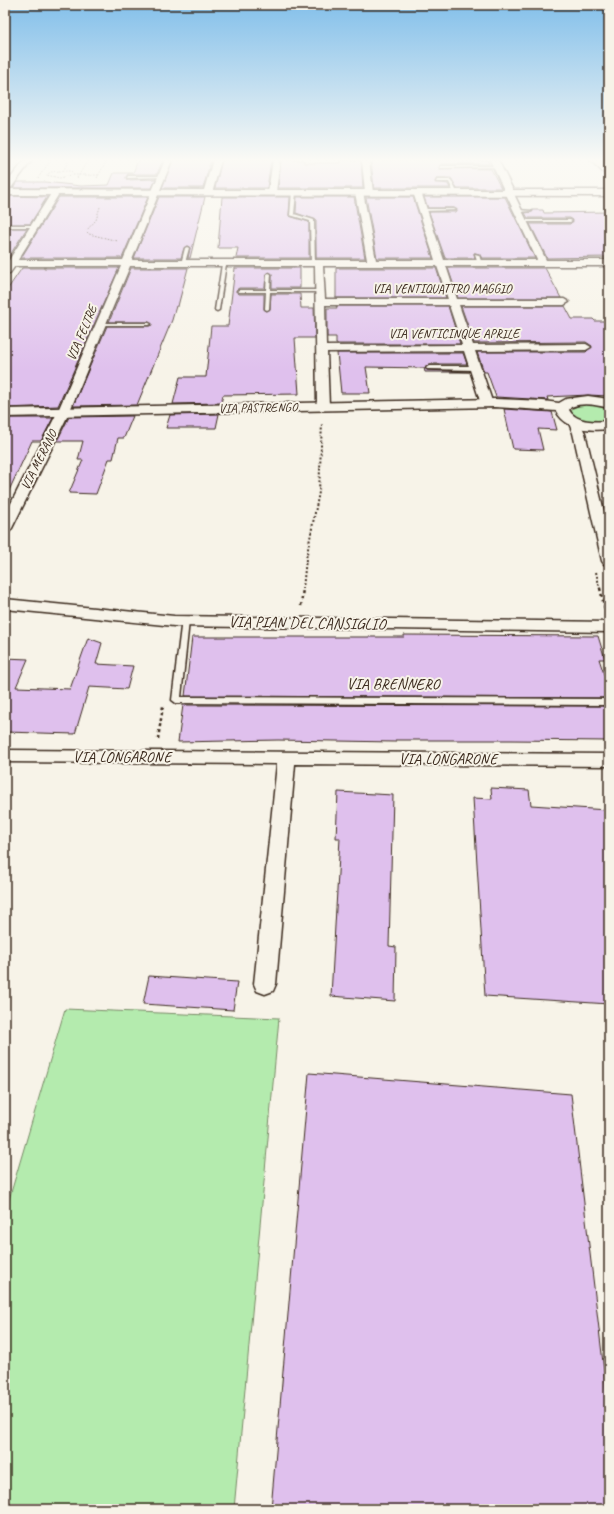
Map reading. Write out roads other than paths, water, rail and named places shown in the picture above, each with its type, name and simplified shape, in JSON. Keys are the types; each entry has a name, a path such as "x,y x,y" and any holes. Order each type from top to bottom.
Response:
{"street":[{"path":"5,273 8,263 31,231"},
{"name":"VIA FELTRE","path":"63,412 139,231"},
{"path":"368,231 372,263"},
{"path":"430,231 487,404"},
{"path":"528,231 543,263"},
{"path":"8,263 441,263 478,259 543,263 609,262"},
{"path":"316,264 320,291 323,406"},
{"name":"VIA VENTIQUATTRO MAGGIO","path":"320,302 564,302"},
{"name":"VIA VENTICINQUE APRILE","path":"321,349 586,347"},
{"name":"VIA PASTRENGO","path":"5,414 323,406 568,404 606,402"},
{"path":"568,404 563,413 576,427 609,561"},
{"name":"VIA MERANO","path":"5,528 63,412"},
{"path":"576,427 607,425"},
{"name":"VIA PIAN DEL CANSIGLIO","path":"5,604 75,612 185,621 609,627"},
{"name":"VIA LONGARONE","path":"5,756 609,760"},
{"path":"266,984 287,758"}],"lane":[{"path":"313,231 316,264"},
{"path":"183,264 187,248"},
{"path":"217,310 224,264"},
{"path":"267,309 269,274"},
{"path":"239,291 320,291"},
{"path":"100,324 150,324"},
{"path":"429,368 475,368"},
{"name":"VIA BRENNERO","path":"185,621 176,700 609,702"}]}
